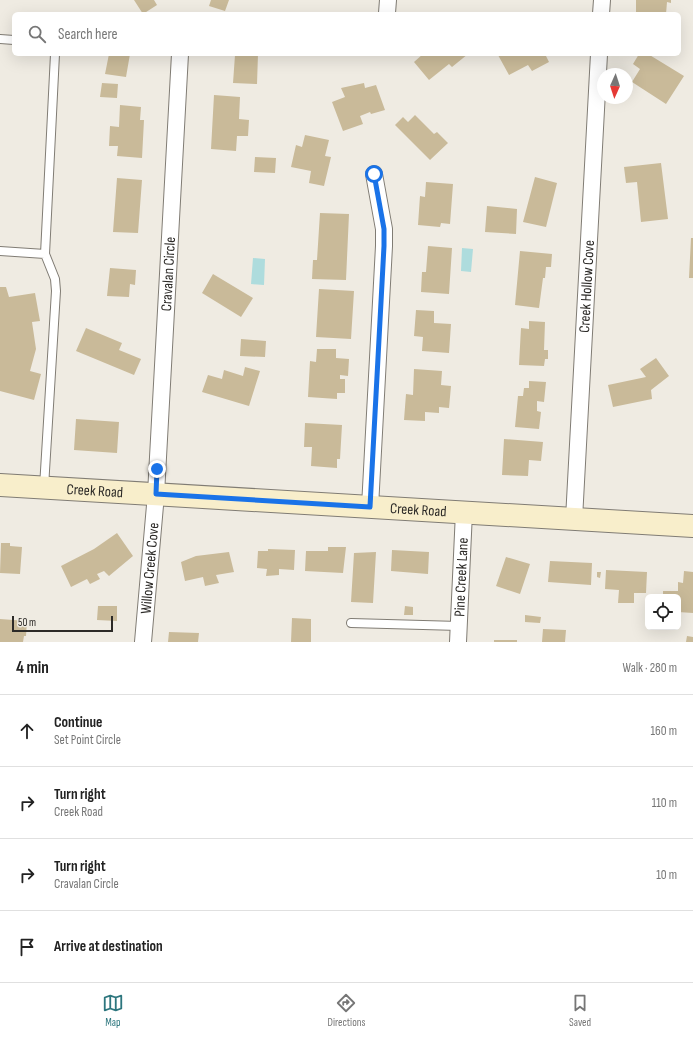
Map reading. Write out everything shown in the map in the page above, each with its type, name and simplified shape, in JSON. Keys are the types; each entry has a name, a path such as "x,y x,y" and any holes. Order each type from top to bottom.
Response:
{"street":[{"path":"601,12 602,0"},
{"name":"Cravalan Circle","path":"156,494 180,56"},
{"name":"Creek Hollow Cove","path":"574,519 599,56"},
{"path":"370,507 384,246 384,229 374,174"},
{"name":"Creek Road","path":"0,485 693,526"},
{"name":"Willow Creek Cove","path":"143,642 156,494"},
{"name":"Pine Creek Lane","path":"458,642 464,512"}],"lane":[{"path":"0,39 12,40"},
{"path":"44,488 56,291 55,279 45,254 55,56"},
{"path":"0,251 45,254"},
{"path":"351,623 459,626"}],"water":[{"path":"462,248 473,249 471,272 461,271"},
{"path":"253,258 265,259 264,285 251,284"}],"building":[{"path":"134,0 154,0 157,5 146,12 142,12"},
{"path":"211,0 229,0 225,11 209,6"},
{"path":"636,0 671,0 671,3 667,2 666,12 636,12"},
{"path":"109,56 130,56 126,77 105,74"},
{"path":"235,56 258,56 257,84 233,83"},
{"path":"421,56 466,56 452,67 449,64 429,80 414,62"},
{"path":"499,56 546,56 549,62 532,71 528,65 509,75"},
{"path":"638,56 651,56 684,76 666,104 633,83 640,69 633,64"},
{"path":"102,83 118,84 117,98 100,97"},
{"path":"364,83 365,88 376,85 385,110 371,114 370,112 360,116 363,124 343,131 332,102 345,97 341,88"},
{"path":"214,95 240,97 239,119 249,120 248,136 237,136 236,151 211,149"},
{"path":"120,105 141,107 140,120 144,120 142,158 117,156 118,146 109,146 110,126 119,127"},
{"path":"415,115 434,134 437,132 448,143 430,160 395,125 403,117 408,122"},
{"path":"305,135 329,140 325,156 331,157 324,186 309,183 311,171 291,167 296,145 302,147"},
{"path":"255,157 276,158 275,173 254,172"},
{"path":"661,163 668,219 641,222 637,182 626,183 624,167"},
{"path":"535,177 557,183 546,227 523,222"},
{"path":"117,178 142,180 138,233 113,232"},
{"path":"426,182 453,184 450,224 441,223 440,227 418,225 420,196 425,197"},
{"path":"487,206 517,209 516,234 485,232"},
{"path":"320,213 349,214 346,280 312,279 313,260 317,260"},
{"path":"691,238 693,238 693,278 689,278"},
{"path":"428,246 452,248 449,294 421,292 422,272 426,272"},
{"path":"520,251 552,254 551,267 546,267 545,278 543,278 539,308 515,305"},
{"path":"110,268 136,270 135,285 130,284 129,297 107,296"},
{"path":"213,274 253,298 241,317 202,293"},
{"path":"0,287 6,287 9,297 35,293 40,321 32,322 36,349 30,371 41,374 34,400 0,391"},
{"path":"319,289 354,291 351,339 316,337"},
{"path":"416,310 434,311 434,323 451,324 449,353 422,351 423,337 414,336"},
{"path":"529,321 545,322 544,350 548,350 548,359 545,359 544,366 519,365 521,328 529,329"},
{"path":"86,328 122,343 119,350 141,359 134,375 76,351"},
{"path":"241,339 266,341 265,357 240,356"},
{"path":"317,349 336,349 336,358 349,359 348,376 340,375 340,379 345,379 345,393 337,393 337,399 308,397 310,361 316,362"},
{"path":"656,358 669,376 651,390 652,399 613,407 608,385 646,377 640,369"},
{"path":"245,367 260,371 249,406 202,392 208,375 222,379 224,370 243,376"},
{"path":"414,369 442,371 441,385 451,386 449,408 439,407 439,413 425,412 425,421 404,420 406,394 413,395"},
{"path":"529,381 546,382 544,402 537,401 537,411 541,412 539,429 515,427 518,396 523,396 524,388 529,388"},
{"path":"76,419 119,422 117,453 74,450"},
{"path":"305,423 342,425 340,459 337,459 337,468 311,466 312,447 304,447"},
{"path":"504,439 543,442 541,461 529,460 528,476 502,475"},
{"path":"117,533 133,556 109,576 104,571 97,574 100,579 90,584 87,579 71,587 61,566 94,549"},
{"path":"1,543 10,543 10,546 22,547 20,574 0,573"},
{"path":"328,547 346,547 343,573 305,571 306,551 328,551"},
{"path":"268,549 295,550 294,570 279,569 279,575 266,576 267,569 257,568 258,551 268,551"},
{"path":"392,550 429,552 428,574 391,571"},
{"path":"229,552 234,572 216,575 219,583 205,586 203,577 185,581 181,562 196,556"},
{"path":"376,552 373,603 351,602 354,553"},
{"path":"506,557 530,564 520,594 496,586"},
{"path":"550,561 592,563 591,585 548,582"},
{"path":"606,570 647,572 646,593 634,593 634,603 618,603 619,590 605,589"},
{"path":"684,571 693,572 693,613 681,612 681,594 663,594 663,591 678,591 678,582 683,583"},
{"path":"597,572 601,572 600,578 597,577"},
{"path":"98,606 117,606 117,621 97,620"},
{"path":"405,606 413,607 413,615 404,615"},
{"path":"525,615 541,617 540,623 525,622"},
{"path":"292,618 311,619 311,642 291,642"},
{"path":"0,619 27,621 26,636 24,636 23,642 0,642"},
{"path":"543,629 566,630 565,642 542,642"},
{"path":"169,632 199,633 198,642 168,642"},
{"path":"687,636 693,637 693,642 686,642"},
{"path":"494,640 517,640 517,642 494,642"}],"route":[{"path":"157,469 156,494 370,507 384,246 384,229 374,174"}]}
